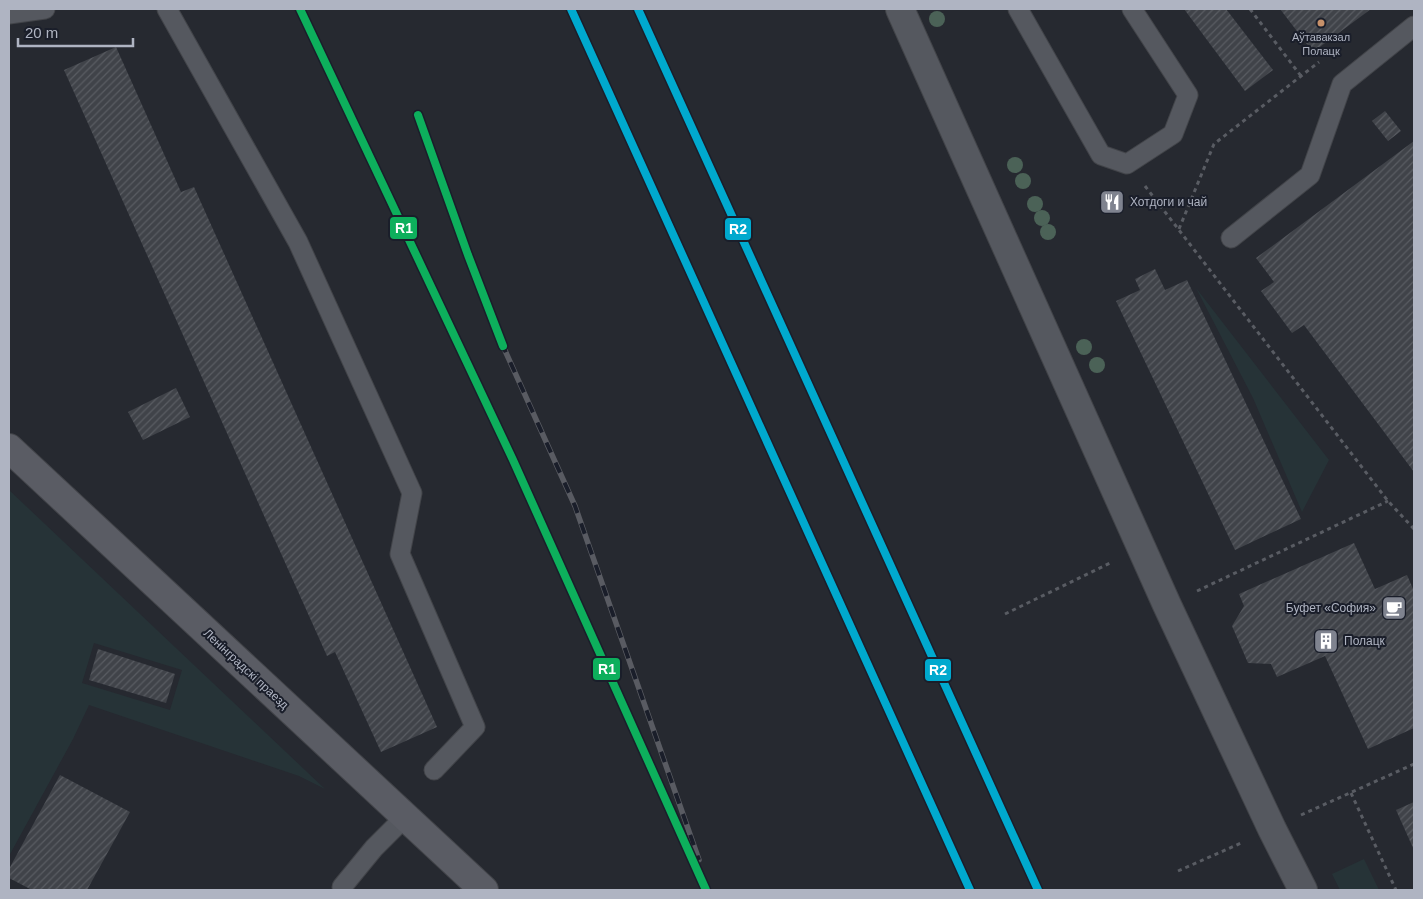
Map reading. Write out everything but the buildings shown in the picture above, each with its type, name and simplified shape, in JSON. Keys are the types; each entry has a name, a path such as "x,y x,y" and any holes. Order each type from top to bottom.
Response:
{"street":[{"path":"900,9 1167,605 1302,890"},
{"name":"Ленінградскі праезд","path":"9,448 484,890"}],"lane":[{"path":"9,14 45,9"},
{"path":"167,9 298,242 412,493 400,554 476,727 434,770"},
{"path":"1018,9 1101,155 1127,164 1174,134 1188,95 1132,9"},
{"path":"1231,238 1310,175 1342,84 1414,26"},
{"path":"342,887 374,848 404,816"}],"path":[{"path":"1179,229 1214,144 1301,76 1250,9"},
{"path":"1127,164 1388,501 1414,529"},
{"path":"1167,605 1388,501"},
{"path":"1005,614 1141,547"},
{"path":"1351,793 1396,890"}],"shaded area":[{"path":"1196,288 1329,460 1302,512 1253,398"},
{"path":"9,490 325,789 299,776 89,705 73,739 9,856","holes":["94,643 182,670 170,710 82,683"]},
{"path":"1364,859 1379,890 1340,890 1332,874"}],"railway":[{"path":"300,9 513,460 706,890"},
{"path":"571,9 970,890"},
{"path":"418,115 503,346 575,506 699,860"}],"transit line":[{"name":"R1","path":"300,9 513,460 706,890"},
{"name":"R2","path":"571,9 970,890"},
{"name":"R2","path":"638,9 1038,890"},
{"name":"R1","path":"418,115 503,346"}],"place":[{"name":"Аўтавакзал Полацк","path":"1321,23"},
{"name":"Хотдоги и чай","path":"1112,202"},
{"name":"Буфет «София»","path":"1394,608"},
{"name":"Полацк","path":"1326,641"}]}
